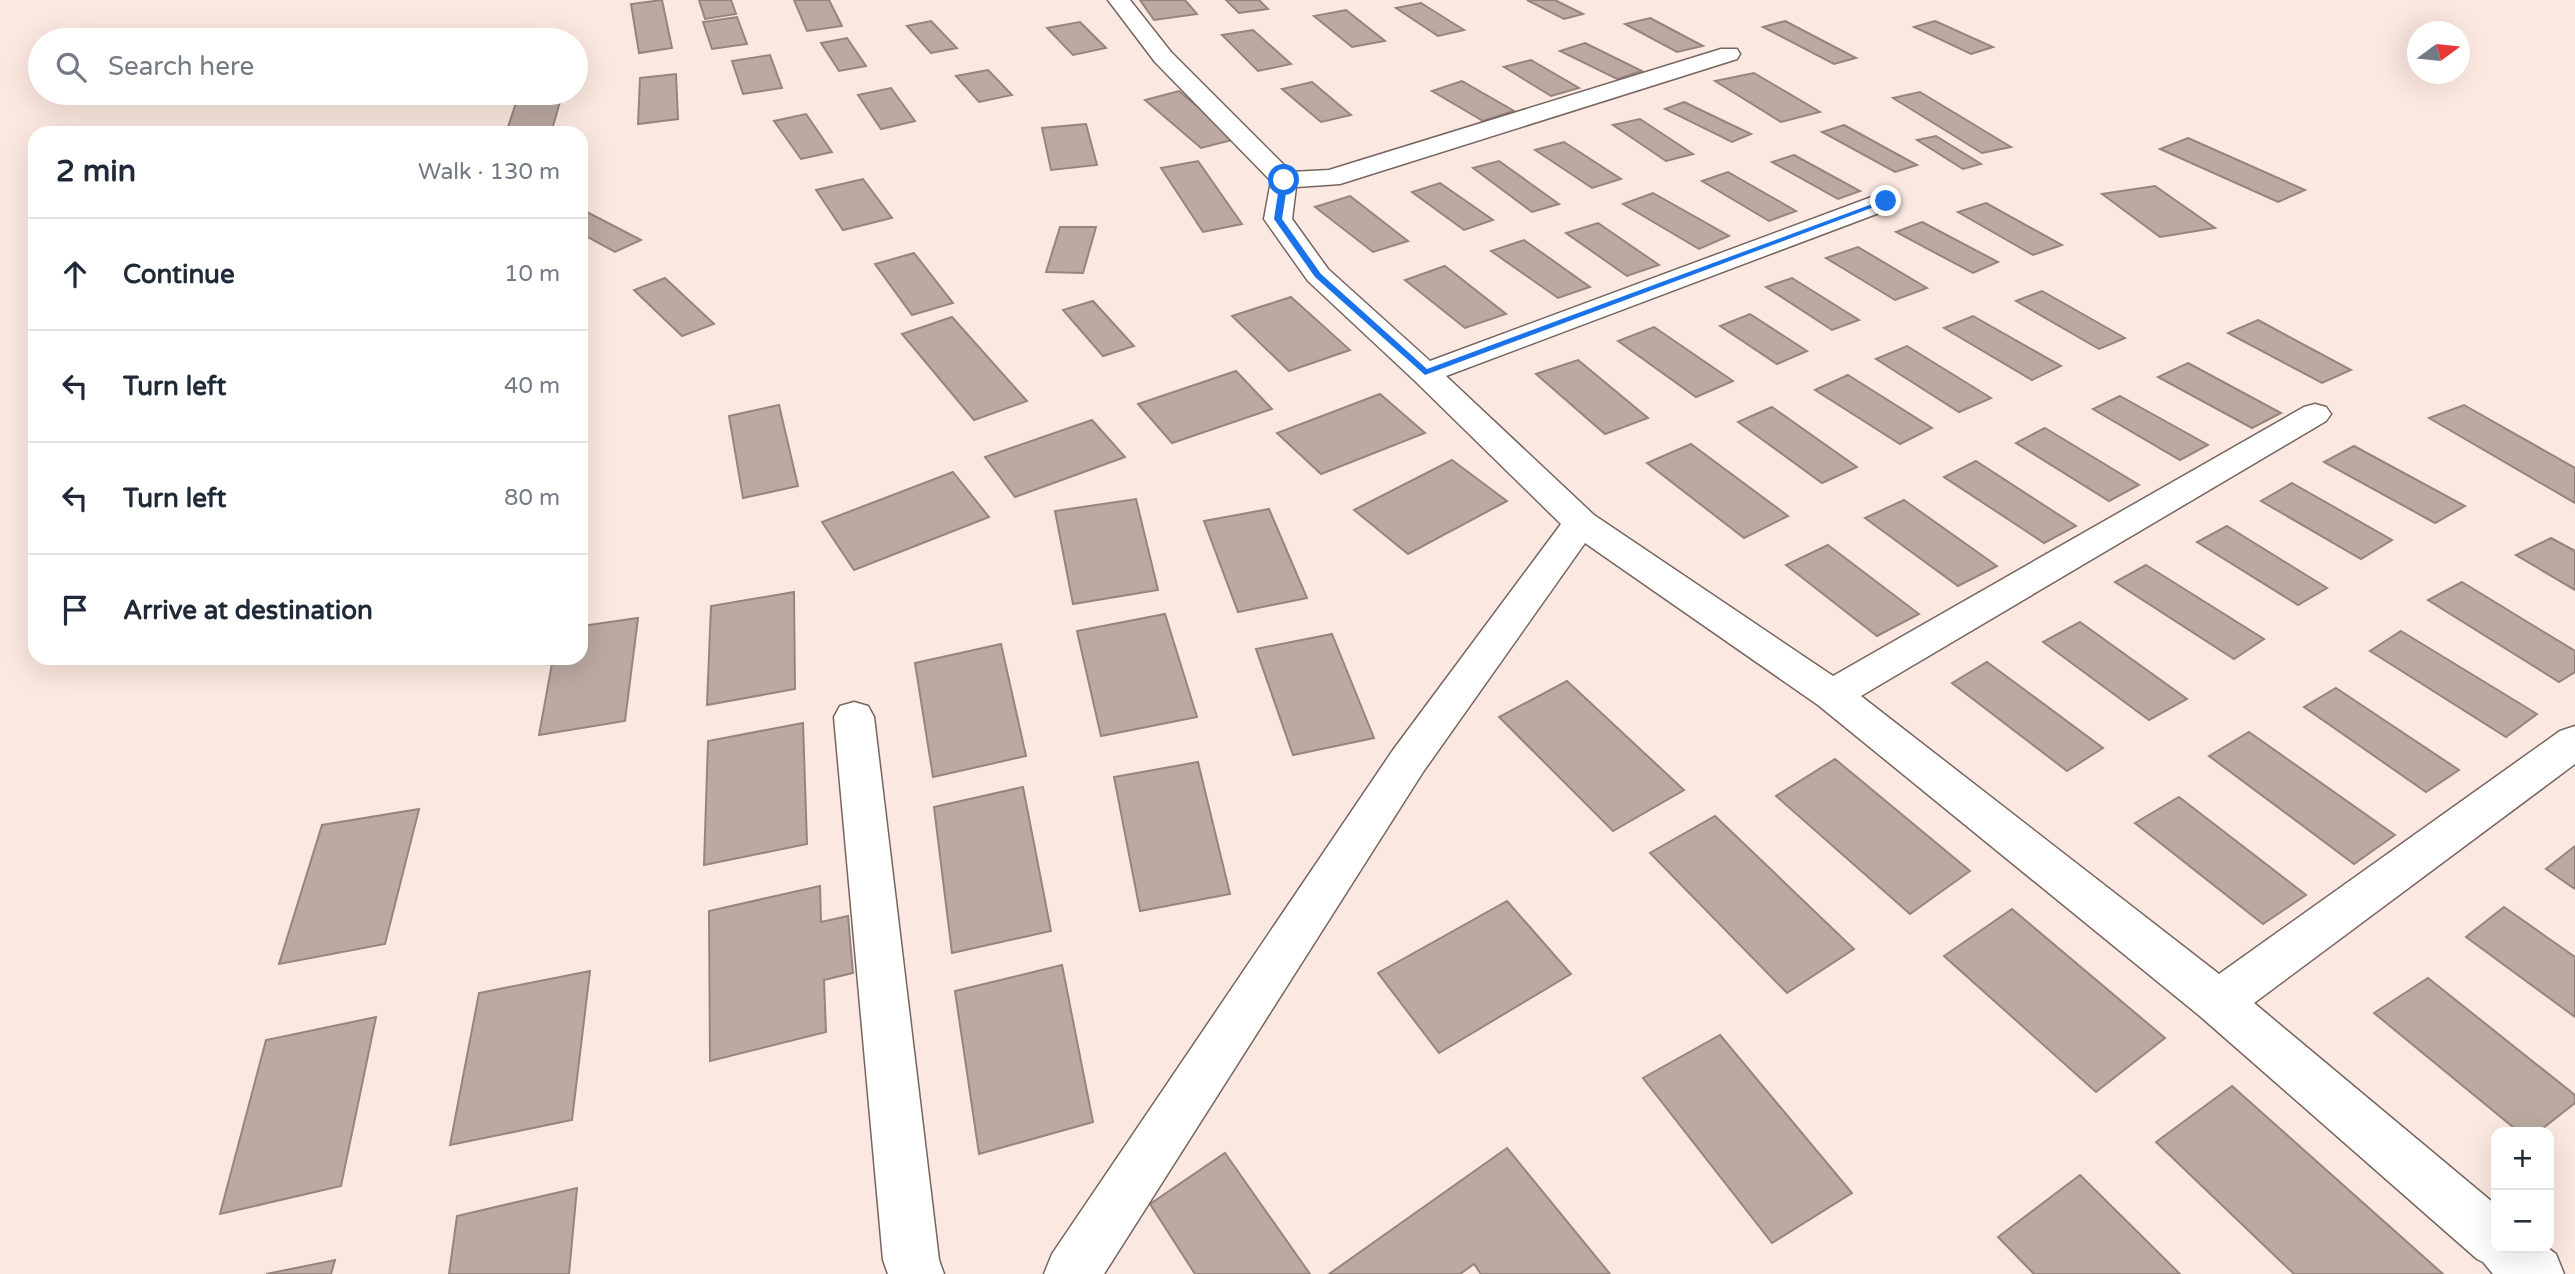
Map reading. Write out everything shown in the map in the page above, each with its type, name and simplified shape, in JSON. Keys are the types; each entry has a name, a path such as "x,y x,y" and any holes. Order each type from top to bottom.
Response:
{"street":[{"path":"1119,0 1163,57 1284,180 1331,178 1729,54"},
{"path":"1284,180 1278,219 1318,275 1425,373 1581,523 1832,695 2218,1002 2491,1236"},
{"path":"1425,373 1886,201"},
{"path":"1832,695 2315,414"},
{"path":"1072,1274 1408,761 1581,523"},
{"path":"854,717 911,1260 916,1274"},
{"path":"2218,1002 2575,743"},
{"path":"2511,1253 2536,1274"}],"building":[{"path":"662,0 672,48 639,53 631,4"},
{"path":"699,0 731,0 736,14 705,19"},
{"path":"794,0 829,0 842,26 807,31"},
{"path":"1140,0 1185,0 1197,14 1154,20"},
{"path":"1226,0 1259,0 1268,9 1239,13"},
{"path":"1527,0 1555,0 1583,14 1564,19"},
{"path":"1421,3 1464,30 1438,36 1396,8"},
{"path":"1346,10 1385,41 1352,47 1314,16"},
{"path":"737,17 747,44 712,49 703,22"},
{"path":"1650,18 1703,46 1677,52 1625,24"},
{"path":"931,21 957,48 931,53 907,26"},
{"path":"1785,21 1856,58 1834,64 1763,27"},
{"path":"1935,21 1993,47 1971,54 1914,27"},
{"path":"1080,22 1106,48 1073,55 1047,28"},
{"path":"1253,30 1291,64 1258,71 1222,35"},
{"path":"847,38 866,66 839,71 821,43"},
{"path":"1585,43 1642,71 1617,79 1560,51"},
{"path":"770,55 782,88 743,94 732,61"},
{"path":"1531,60 1579,88 1551,96 1504,67"},
{"path":"988,70 1012,95 979,102 956,76"},
{"path":"1754,73 1820,112 1781,122 1715,81"},
{"path":"676,74 678,119 638,124 640,78"},
{"path":"1462,81 1514,111 1483,121 1432,91"},
{"path":"1312,82 1351,115 1321,122 1282,89"},
{"path":"891,88 915,121 881,129 858,95"},
{"path":"1179,91 1236,139 1201,148 1145,100"},
{"path":"1920,92 2011,147 1982,153 1893,98"},
{"path":"1684,102 1751,134 1732,142 1665,109"},
{"path":"515,105 559,105 553,126 508,126"},
{"path":"806,114 832,152 801,159 774,121"},
{"path":"1640,119 1693,154 1666,161 1613,125"},
{"path":"1086,124 1097,165 1051,170 1042,128"},
{"path":"1844,125 1917,165 1895,172 1822,132"},
{"path":"1936,136 1981,164 1963,169 1917,140"},
{"path":"2188,138 2305,190 2278,202 2160,149"},
{"path":"1564,142 1621,179 1592,188 1535,150"},
{"path":"1794,155 1860,191 1838,199 1772,162"},
{"path":"1198,161 1242,224 1203,232 1161,168"},
{"path":"1499,161 1559,204 1532,212 1473,168"},
{"path":"1728,172 1796,211 1769,221 1702,181"},
{"path":"863,179 892,218 843,230 816,190"},
{"path":"1440,183 1493,220 1464,230 1412,192"},
{"path":"2155,186 2215,228 2160,237 2102,194"},
{"path":"1653,193 1729,236 1699,249 1623,204"},
{"path":"1350,196 1408,241 1373,252 1315,207"},
{"path":"1986,203 2062,245 2033,255 1958,212"},
{"path":"588,213 641,240 615,252 588,237"},
{"path":"1922,222 1998,262 1973,273 1896,232"},
{"path":"1598,223 1659,265 1627,276 1566,233"},
{"path":"1060,227 1096,227 1083,273 1046,272"},
{"path":"1524,240 1590,287 1558,298 1491,251"},
{"path":"1858,247 1927,288 1895,300 1826,258"},
{"path":"914,253 953,303 912,315 875,264"},
{"path":"1445,266 1506,314 1465,328 1405,280"},
{"path":"665,278 714,324 682,336 634,290"},
{"path":"1792,278 1859,320 1832,330 1766,287"},
{"path":"2042,291 2125,338 2099,349 2016,301"},
{"path":"1291,297 1350,350 1289,371 1232,316"},
{"path":"1093,301 1134,346 1103,356 1063,310"},
{"path":"1750,314 1807,351 1777,364 1720,326"},
{"path":"1973,316 2061,366 2032,380 1944,328"},
{"path":"952,317 1027,401 974,420 902,334"},
{"path":"2258,320 2351,370 2322,383 2228,333"},
{"path":"1654,327 1733,381 1696,397 1618,341"},
{"path":"1907,346 1991,398 1959,412 1876,359"},
{"path":"1578,360 1648,418 1605,434 1536,374"},
{"path":"2188,363 2281,413 2252,428 2158,377"},
{"path":"1236,371 1272,409 1172,443 1138,404"},
{"path":"1848,375 1932,428 1900,444 1815,390"},
{"path":"1380,394 1425,433 1321,474 1277,433"},
{"path":"2120,396 2208,445 2180,460 2093,409"},
{"path":"779,405 798,486 743,498 729,416"},
{"path":"2464,405 2575,468 2575,503 2429,418"},
{"path":"1772,407 1857,467 1822,483 1738,422"},
{"path":"1092,420 1125,457 1015,497 985,457"},
{"path":"2045,428 2139,485 2109,501 2016,443"},
{"path":"1691,444 1788,516 1744,538 1647,463"},
{"path":"2354,446 2465,506 2435,523 2324,462"},
{"path":"1452,460 1507,501 1408,554 1354,510"},
{"path":"1976,461 2076,526 2044,543 1944,477"},
{"path":"953,472 989,517 854,570 822,522"},
{"path":"2292,483 2392,540 2361,559 2261,501"},
{"path":"1136,499 1158,590 1073,604 1055,511"},
{"path":"1904,500 1997,566 1958,586 1865,518"},
{"path":"1269,509 1307,598 1238,612 1204,521"},
{"path":"2227,526 2327,588 2298,605 2197,542"},
{"path":"2551,538 2575,551 2575,590 2516,555"},
{"path":"1828,545 1919,614 1877,636 1786,565"},
{"path":"2146,565 2264,639 2234,659 2115,582"},
{"path":"2462,582 2575,651 2575,672 2559,682 2428,600"},
{"path":"794,592 795,689 707,705 711,606"},
{"path":"1165,614 1197,717 1101,736 1077,631"},
{"path":"638,618 625,721 539,735 552,665 588,665 588,625"},
{"path":"2080,622 2187,699 2149,720 2043,642"},
{"path":"2401,631 2537,714 2506,737 2370,651"},
{"path":"1332,634 1374,738 1293,755 1256,649"},
{"path":"1001,644 1026,756 933,777 915,663"},
{"path":"1987,662 2103,748 2067,771 1952,683"},
{"path":"1567,681 1684,790 1613,831 1499,717"},
{"path":"2336,688 2459,770 2426,792 2304,707"},
{"path":"803,723 807,844 704,865 708,741"},
{"path":"2249,732 2395,835 2354,864 2209,756"},
{"path":"1835,759 1970,871 1910,914 1776,796"},
{"path":"1198,762 1230,894 1140,911 1114,777"},
{"path":"1023,787 1051,931 952,953 934,807"},
{"path":"2179,797 2306,895 2263,924 2135,823"},
{"path":"419,809 385,944 279,964 322,825"},
{"path":"1715,816 1854,949 1787,993 1650,853"},
{"path":"2575,846 2575,889 2546,869"},
{"path":"820,886 821,922 848,916 853,973 824,980 826,1032 710,1061 709,911"},
{"path":"1507,901 1571,974 1439,1053 1378,973"},
{"path":"2504,907 2575,957 2575,1017 2466,937"},
{"path":"2012,909 2165,1038 2096,1092 1944,956"},
{"path":"1062,965 1093,1122 979,1154 955,991"},
{"path":"590,971 572,1120 450,1145 479,993"},
{"path":"2428,978 2575,1095 2575,1103 2544,1127 2513,1127 2374,1013"},
{"path":"376,1017 341,1186 220,1214 266,1040"},
{"path":"1720,1035 1852,1193 1772,1243 1643,1078"},
{"path":"2232,1086 2443,1274 2294,1274 2156,1142"},
{"path":"1507,1148 1610,1274 1481,1274 1474,1264 1460,1274 1329,1274"},
{"path":"1225,1153 1310,1274 1195,1274 1150,1204"},
{"path":"2080,1175 2180,1274 2034,1274 1998,1237"},
{"path":"577,1188 569,1274 449,1274 457,1216"},
{"path":"335,1260 331,1274 266,1274"}],"route":[{"path":"1284,180 1278,219 1318,275 1425,373 1886,201"}]}
